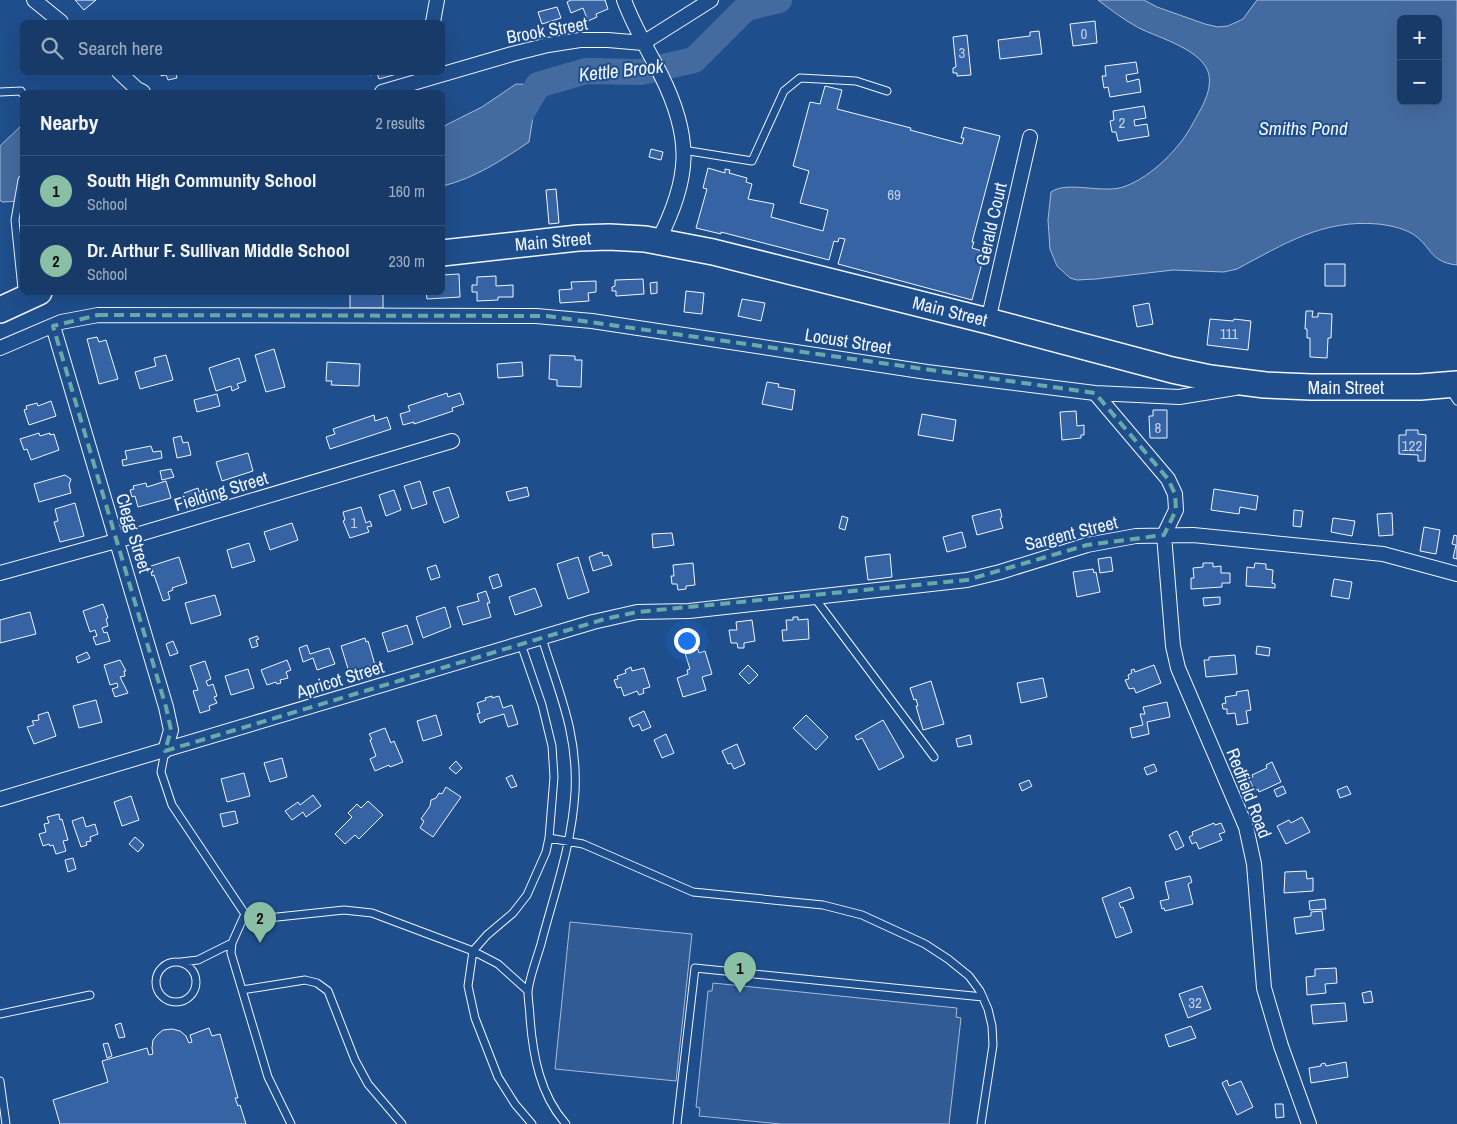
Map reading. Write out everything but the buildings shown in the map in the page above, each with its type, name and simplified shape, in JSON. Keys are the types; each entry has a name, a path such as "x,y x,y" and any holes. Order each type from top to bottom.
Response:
{"highway":[{"name":"Main Street","path":"445,253 594,237 658,241 713,252 988,321 1172,370 1210,378 1252,383 1320,387 1454,390"},
{"path":"0,310 24,295"}],"street":[{"path":"34,0 59,20"},
{"path":"433,20 437,0"},
{"path":"624,0 632,23 674,104 682,129 682,180 679,194 658,241"},
{"path":"643,42 711,0"},
{"name":"Brook Street","path":"445,71 548,45 580,40 643,42"},
{"path":"123,75 141,90"},
{"name":"Brook Street","path":"387,90 422,77"},
{"name":"Gerald Court","path":"988,321 1030,137"},
{"name":"Locust Street","path":"0,348 68,320 98,315 536,316 592,321 927,372 1096,393 1179,397 1217,392 1252,383"},
{"name":"Clegg Street","path":"53,326 166,707 171,730 165,751"},
{"path":"1096,393 1170,483 1176,498 1176,510 1164,535"},
{"name":"Fielding Street","path":"0,573 116,542 452,441"},
{"name":"Sargent Street","path":"695,610 967,580 1000,572 1087,545 1116,539 1164,535 1212,536 1383,554 1457,574"},
{"name":"Redfield Road","path":"1164,535 1173,646 1178,668 1248,835 1255,870 1264,988 1281,1046 1309,1124"},
{"name":"Apricot Street","path":"0,799 599,621 650,611 695,610"}],"lane":[{"path":"683,150 752,161 784,91 800,78 856,81 887,91"},
{"path":"0,92 20,91"},
{"path":"20,191 15,220 20,250"},
{"path":"810,596 816,601 934,757"},
{"path":"542,638 568,715 574,748 575,793 561,875 528,991 532,1043 540,1081 558,1115 566,1124"},
{"path":"521,644 542,705 552,746 554,777 549,838 546,852 527,894 513,913 487,935 473,951 468,986 475,1018 498,1076 515,1104 532,1124"},
{"path":"165,751 161,772 172,805 245,914 253,918 268,918 344,910 384,916 473,951 498,964 528,991"},
{"path":"549,838 568,841 600,851 667,882 694,892 823,905 862,915 925,944 948,959 968,976 980,991 988,1009 992,1026 993,1045 981,1124"},
{"path":"245,914 232,943 231,953 268,1077 291,1124"},
{"path":"181,962 192,969 195,975 196,988 188,999 175,1002 169,1001 159,992 156,986 158,973 168,964 181,962 198,960 232,943"},
{"path":"678,1124 695,968 983,997"},
{"path":"242,990 305,980 317,983 328,991 356,1060 368,1084 402,1124"},
{"path":"0,1014 90,996"},
{"path":"0,1081 6,1124"}],"highlighted area":[{"path":"98,315 547,316 1095,393 1168,479 1175,494 1176,510 1164,535 1087,545 967,580 637,612 605,619 165,751 171,730 166,707 53,326"}],"shaded area":[{"path":"570,922 692,934 676,1081 555,1069"},
{"path":"713,983 957,1008 956,1017 961,1018 949,1124 781,1124 699,1116 700,1108 696,1107 708,991 712,991"}],"water":[{"name":"Smiths Pond","path":"1098,0 1144,0 1157,7 1218,27 1228,26 1243,19 1257,0 1457,0 1457,265 1435,257 1418,238 1407,231 1386,225 1358,223 1339,225 1305,235 1237,269 1224,272 1173,270 1096,279 1077,280 1070,278 1057,266 1050,249 1048,220 1051,192 1067,187 1117,188 1126,186 1145,176 1164,161 1180,143 1202,107 1209,88 1209,75 1199,59 1180,46 1133,25"},
{"path":"516,84 538,85 529,142 477,173 445,186 445,126 482,107"},
{"path":"20,127 20,201 2,202 0,200 0,146"}],"waterway":[{"name":"Kettle Brook","path":"519,117 538,85 586,71 641,72 694,60 746,8 779,0"}],"place":[{"name":"Dr. Arthur F. Sullivan Middle School","path":"260,943"},
{"name":"South High Community School","path":"740,993"}]}
